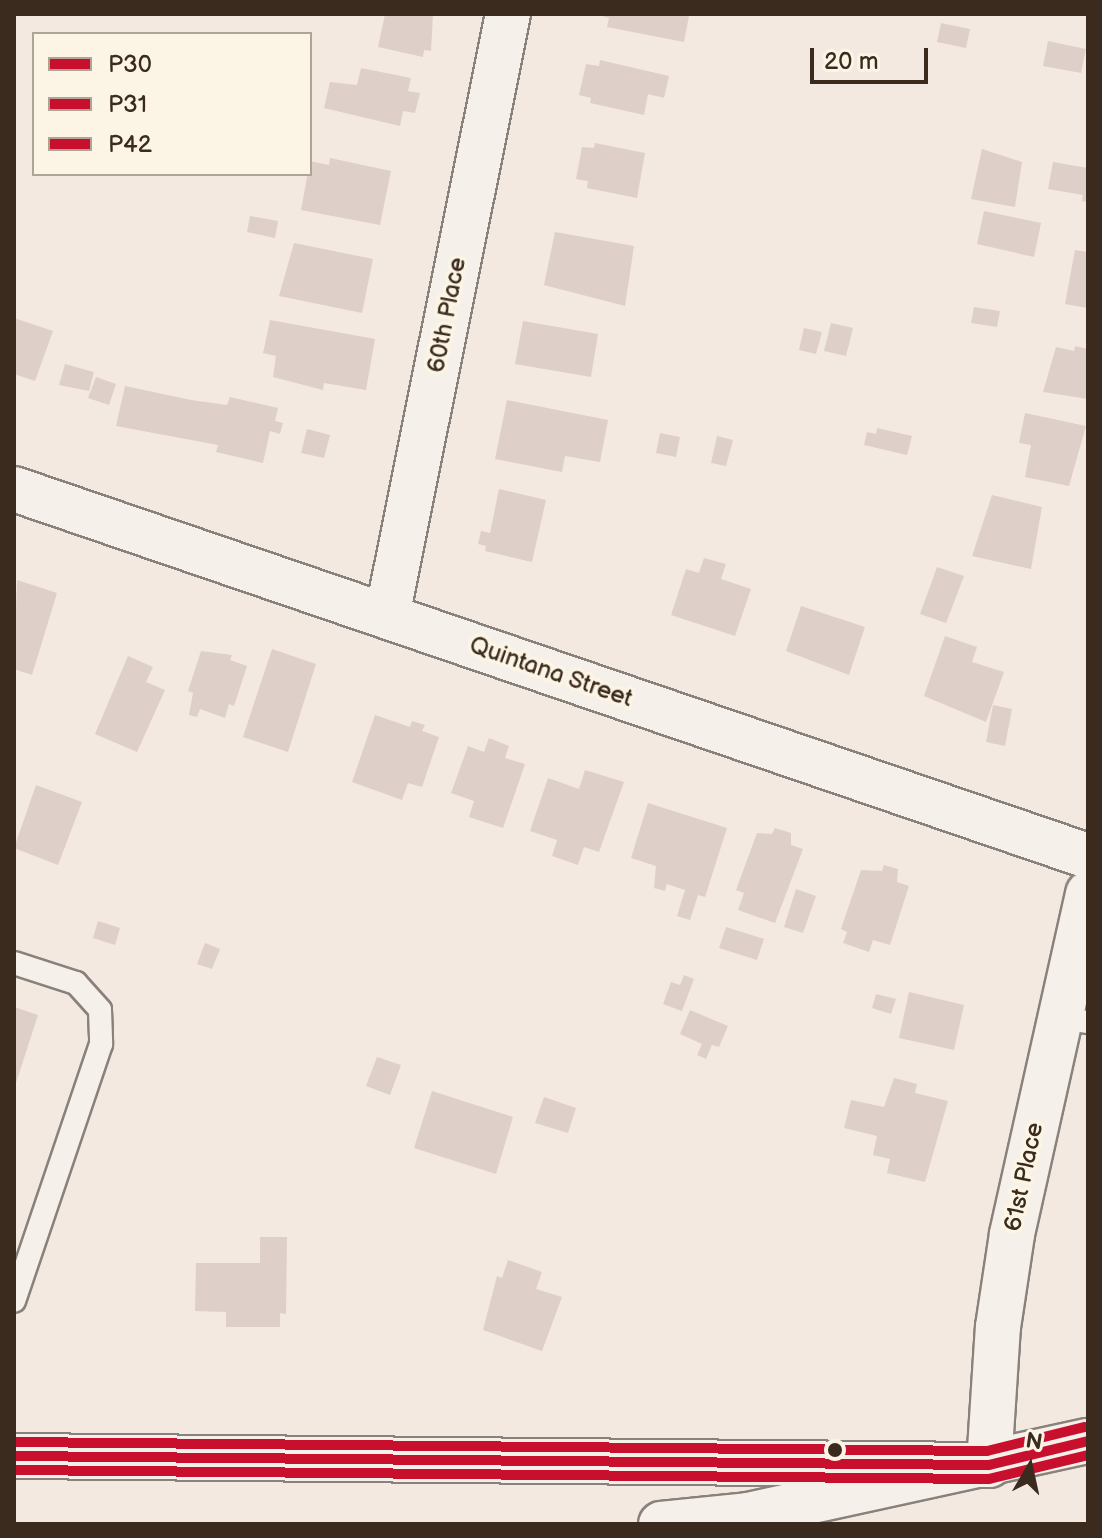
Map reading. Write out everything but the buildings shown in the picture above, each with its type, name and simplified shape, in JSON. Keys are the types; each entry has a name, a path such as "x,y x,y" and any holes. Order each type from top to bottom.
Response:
{"street":[{"name":"60th Place","path":"387,616 508,14"},
{"name":"Quintana Street","path":"14,489 1088,856"},
{"name":"61st Place","path":"989,1465 998,1327 1012,1234 1074,1020 1088,893"},
{"path":"661,1524 748,1515 1088,1441"},
{"path":"14,1456 989,1465"}],"lane":[{"path":"14,963 76,983 100,1010 101,1044 14,1301"}],"transit line":[{"name":"P42","path":"14,1442 987,1451 1085,1427"},
{"name":"P30","path":"14,1456 989,1465 1088,1441"},
{"name":"P31","path":"14,1470 989,1479 1088,1455"}]}
